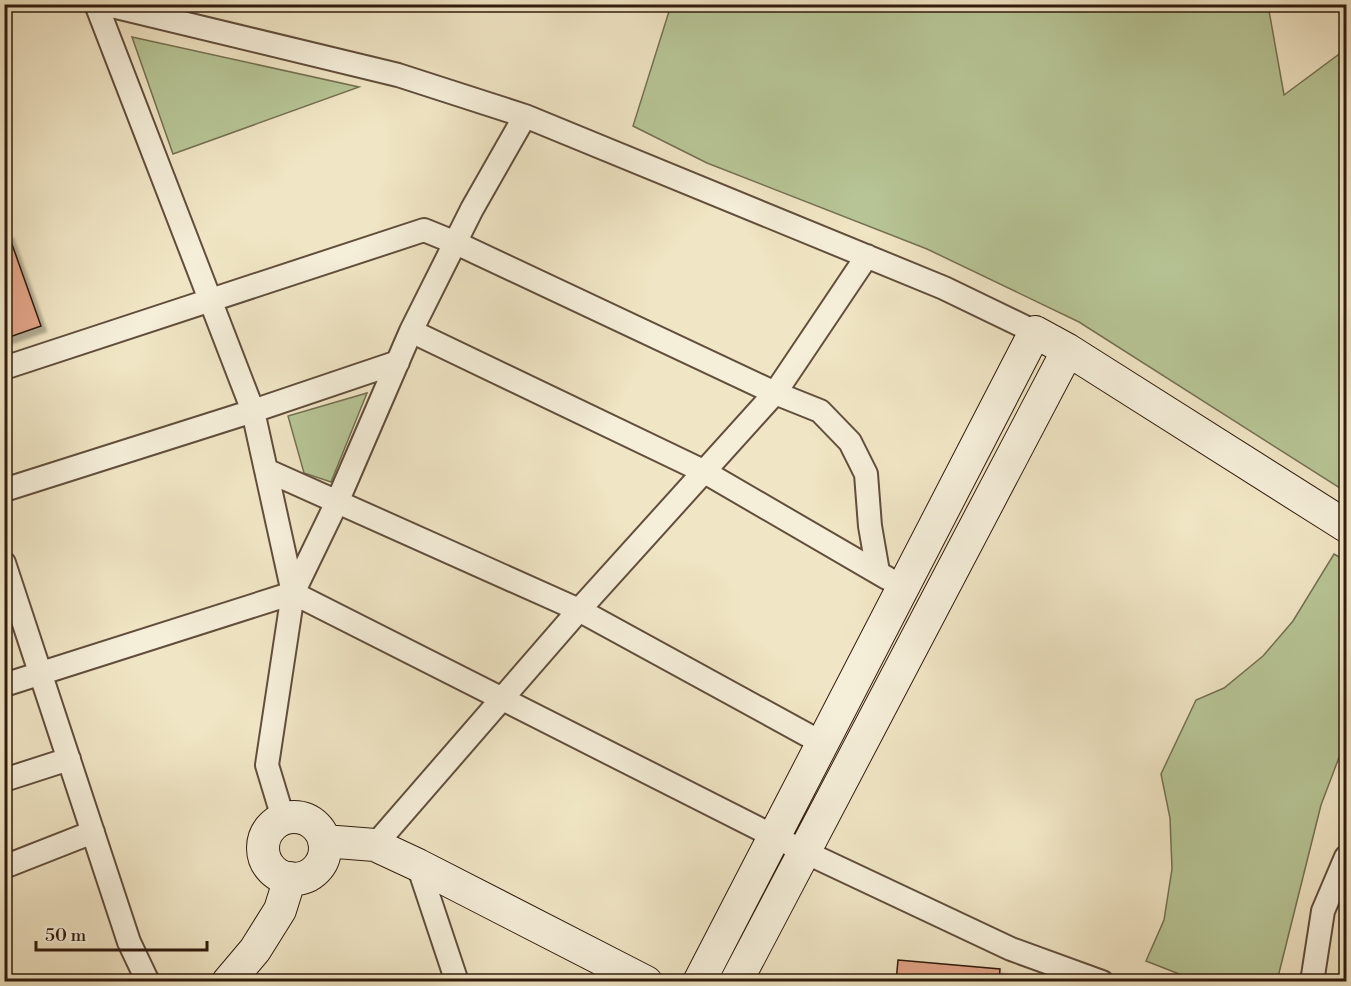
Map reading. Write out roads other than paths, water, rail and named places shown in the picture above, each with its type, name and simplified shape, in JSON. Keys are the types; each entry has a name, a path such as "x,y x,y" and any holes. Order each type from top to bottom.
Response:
{"street":[{"path":"96,4 253,411 293,593"},
{"path":"104,4 398,75 525,116 944,288 1068,350 1347,526"},
{"path":"283,818 267,765 293,593 338,500 411,331 472,209 525,116"},
{"path":"4,368 424,230 775,393 820,411 850,442 866,474 870,526 890,580"},
{"path":"375,845 579,610 775,393 867,256"},
{"path":"411,331 703,471 890,580"},
{"path":"699,981 822,743 890,580 1035,332"},
{"path":"736,981 1068,350"},
{"path":"4,490 253,411 398,362"},
{"path":"266,470 338,500 579,610 822,743"},
{"path":"4,563 129,942 148,981"},
{"path":"4,685 293,593 804,852 1011,949 1102,981"},
{"path":"4,780 69,759"},
{"path":"283,818 304,818 313,823 320,831 324,841 325,851 317,869 300,878 280,875 266,861 263,851 268,831 283,818"},
{"path":"4,867 93,832"},
{"path":"324,841 375,845 646,981"},
{"path":"1312,981 1323,912 1346,856"},
{"path":"418,865 457,981"},
{"path":"228,981 255,950 280,910 290,878"}]}
